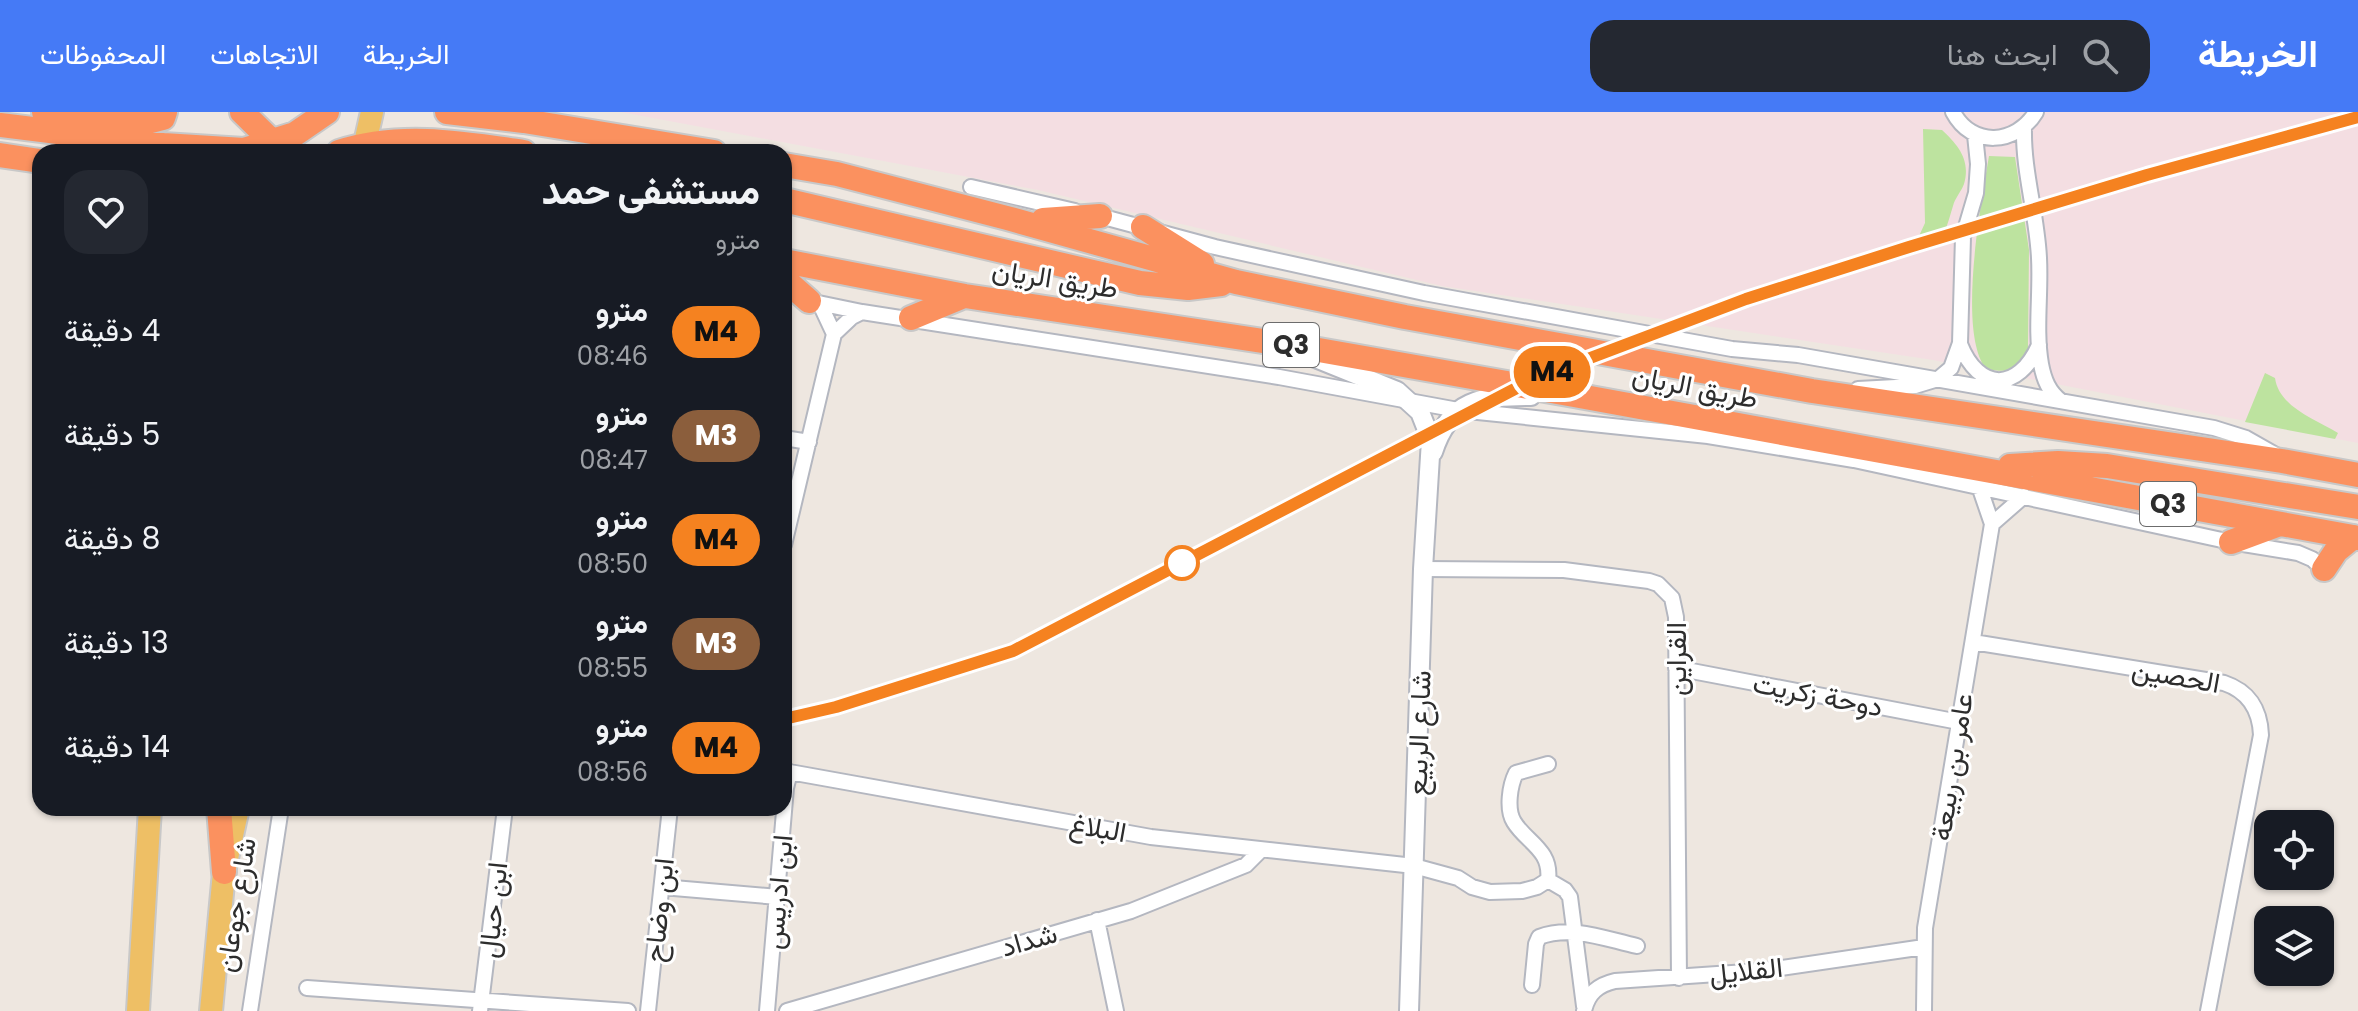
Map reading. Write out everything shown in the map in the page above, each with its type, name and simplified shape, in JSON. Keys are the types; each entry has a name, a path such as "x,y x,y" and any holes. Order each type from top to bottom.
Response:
{"highway":[{"path":"44,112 140,124 163,118 165,112"},
{"path":"447,112 668,144"},
{"path":"569,112 622,136"},
{"path":"248,114 276,144"},
{"path":"283,144 317,116 332,144"},
{"path":"0,125 155,144"},
{"path":"380,144 395,140 454,144"},
{"path":"6,156 32,160"},
{"path":"6,156 32,167"},
{"name":"طريق الريان","path":"792,166 837,174 1007,218 1236,282 1405,317 1812,391 2358,475"},
{"path":"792,202 1140,283 1188,288 1236,282"},
{"path":"1007,218 1038,221 1100,216"},
{"path":"1143,227 1236,282"},
{"name":"طريق الريان","path":"792,263 965,296 1296,346 1574,395 1981,478 2356,538"},
{"path":"792,285 814,302"},
{"path":"911,318 965,296"},
{"path":"1981,478 2058,463 2107,466 2358,507"},
{"path":"2231,542 2281,524"},
{"path":"2324,569 2336,551 2356,538"},
{"path":"220,816 224,872"}],"main road":[{"path":"365,144 372,112"},
{"path":"245,144 248,114"},
{"path":"138,1011 150,816"},
{"name":"شارع جوعان","path":"211,1011 224,872 236,816"}],"street":[{"path":"1953,112 1960,124 1975,135 2001,138 2024,128 2036,112"},
{"path":"2024,128 2024,165 2036,221 2039,257 2039,345 2046,385 2062,402"},
{"path":"1812,391 1915,386 1938,379 1951,368 1960,343 1962,247 1966,221 1976,193 1978,164 1975,135"},
{"name":"طريق الريان","path":"971,187 1100,216 1215,247 1454,298 1732,349 1798,355 2230,432 2261,445 2282,461"},
{"name":"طريق الريان","path":"792,296 862,312 1279,377 1458,410 1708,436 1981,478 2024,496 2231,542 2298,553 2324,569"},
{"path":"792,512 834,334 832,323 814,302"},
{"path":"834,334 862,312"},
{"path":"1960,343 1965,357 1976,371 1984,377 1999,380 2019,375 2029,365 2039,345"},
{"path":"1296,346 1323,362 1383,383 1410,401"},
{"path":"1458,410 1470,402 1488,397 1574,395"},
{"name":"شارع الربيع","path":"1409,1011 1423,569 1432,455 1427,424 1410,401"},
{"name":"شارع الربيع","path":"1432,455 1440,434 1458,410"},
{"path":"792,439 809,442"},
{"name":"عامر بن ربيعة","path":"1924,1011 1924,947 1992,524 1981,478"},
{"path":"1992,524 2024,496"},
{"name":"القراين","path":"1423,569 1583,571 1658,584 1672,598 1676,607 1679,978"},
{"name":"الحصين","path":"1973,642 2224,683 2242,691 2255,706 2261,735 2208,1011"},
{"name":"دوحة زكريت","path":"1676,668 1959,722"},
{"path":"1548,764 1516,773 1512,781 1510,806 1513,822 1538,848 1550,869 1548,880 1565,890 1570,897 1584,1009"},
{"name":"البلاغ","path":"792,773 1151,837 1414,866 1458,878 1472,887 1490,892 1522,891 1548,880"},
{"name":"شارع جوعان","path":"250,1011 280,816"},
{"name":"ابن حيال","path":"482,1006 504,816"},
{"name":"ابن وضاح","path":"648,1011 669,816"},
{"name":"ابن ادريس","path":"767,1011 784,816"},
{"name":"شداد","path":"787,1011 1131,911 1246,865 1261,850"},
{"path":"662,887 778,897"},
{"path":"1097,920 1116,1011"},
{"path":"1532,985 1539,937 1573,931 1637,946"},
{"name":"القلايل","path":"1584,1009 1588,997 1605,983 1615,981 1761,971 1924,947"},
{"path":"307,988 482,1006 628,1011"}],"shaded area":[{"path":"621,112 2358,112 2358,443 1933,360 1442,286 1038,190"}],"green space":[{"path":"1923,129 1942,130 1953,141 1962,154 1966,175 1936,246 1922,247 1919,236 1925,223"},
{"path":"1989,156 2015,157 2029,250 2028,350 2016,367 2007,371 1986,369 1977,351 1973,327 1974,266"},
{"path":"2265,373 2275,378 2283,397 2291,404 2338,433 2335,439 2245,422"}],"metro line":[{"name":"M4","path":"792,717 836,707 1013,651 1532,380 1746,299 1909,247 2147,175 2358,117"}]}
